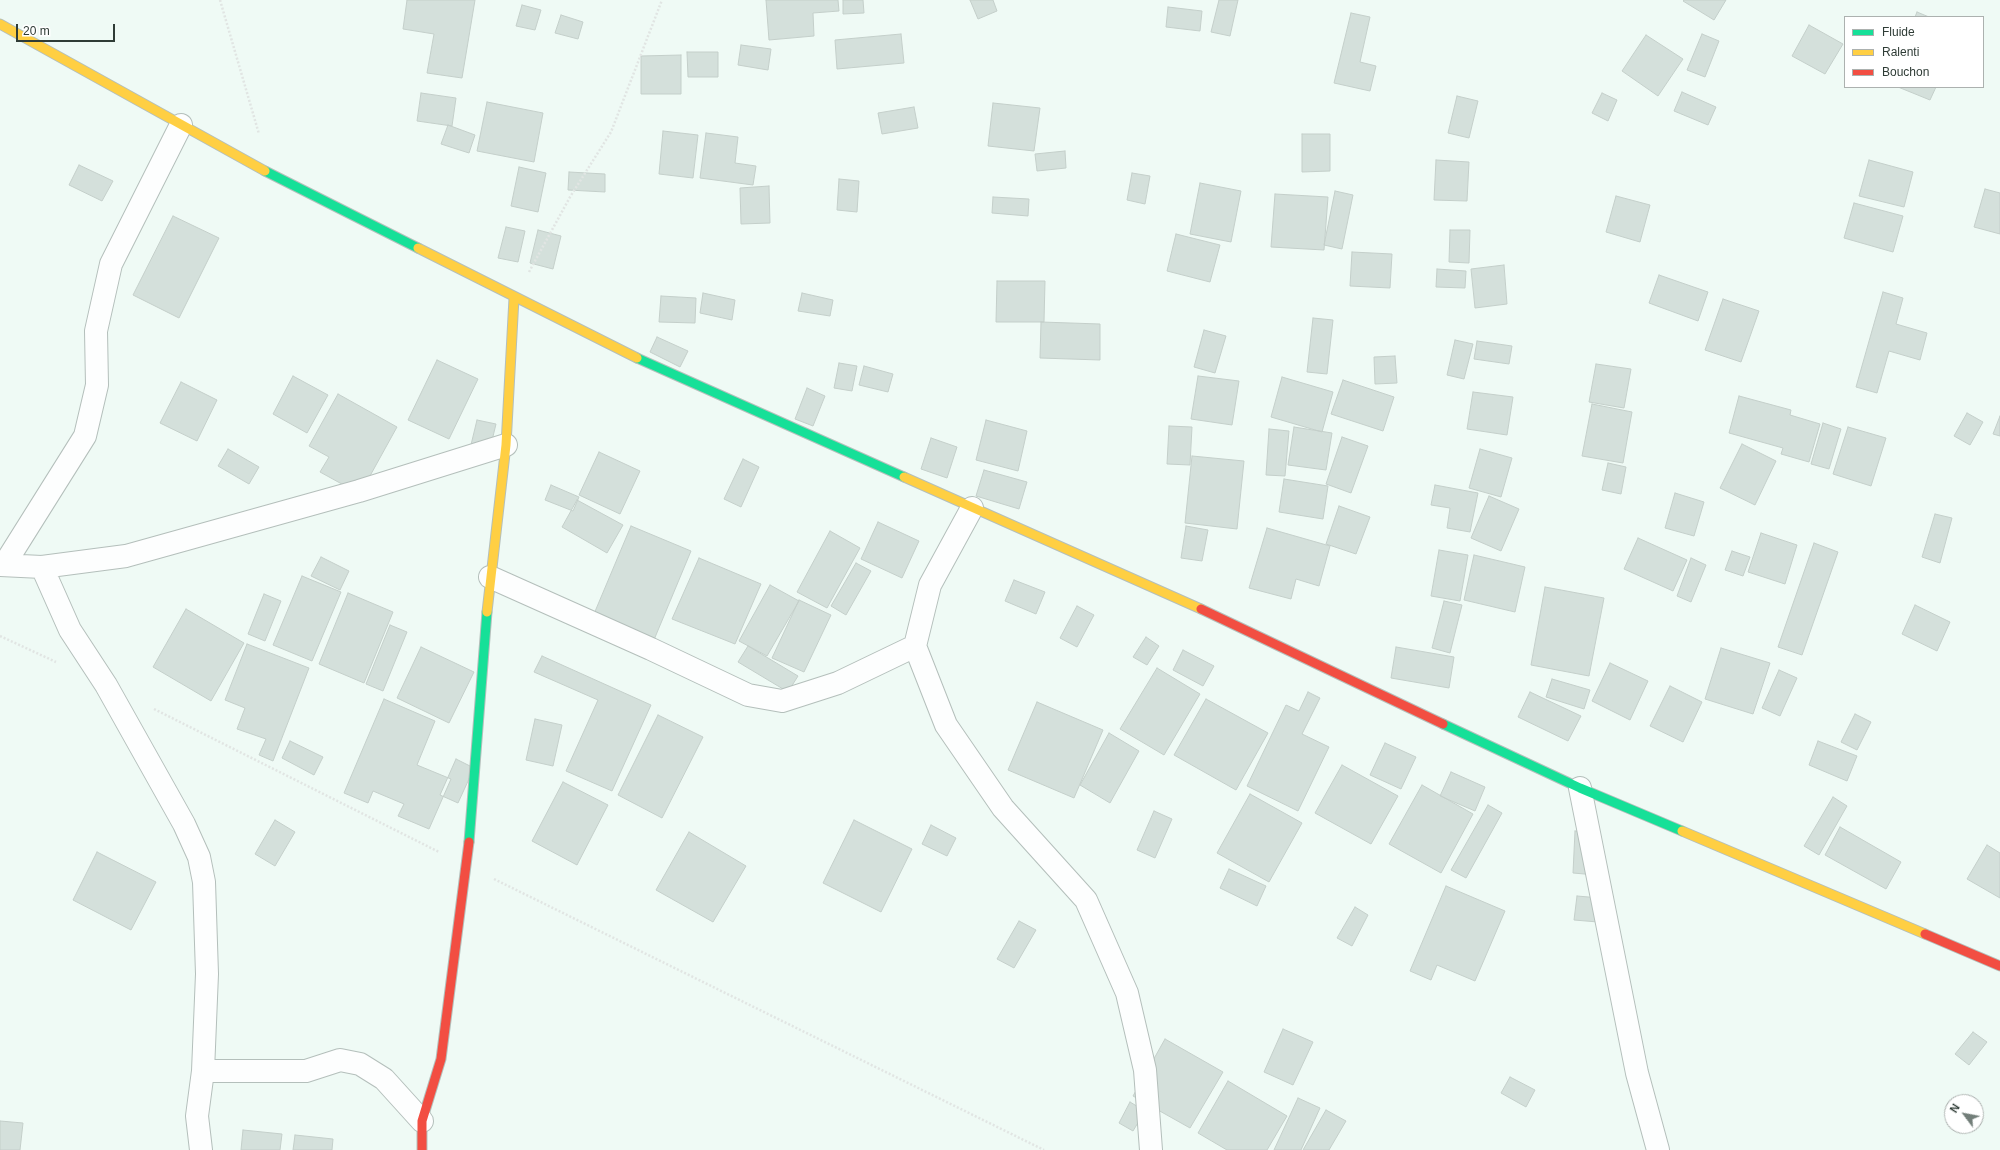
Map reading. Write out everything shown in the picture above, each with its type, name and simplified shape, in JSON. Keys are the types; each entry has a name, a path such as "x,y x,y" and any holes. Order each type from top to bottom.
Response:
{"street":[{"path":"0,24 271,174 514,298 634,357 1202,610 1580,788 2000,966"},
{"path":"182,125 111,264 96,331 97,385 85,436 2,565 42,567 126,556 360,492 506,445"},
{"path":"422,1150 422,1121 441,1059 467,866 490,577 506,445 514,298"},
{"path":"972,508 930,585 915,646 946,725 1003,808 1086,900 1127,993 1145,1070 1152,1150"},
{"path":"42,567 70,630 106,685 184,824 199,857 204,882 207,974 203,1071 197,1116 201,1150"},
{"path":"490,577 651,649 748,695 782,701 838,683 915,646"},
{"path":"1580,788 1637,1073 1658,1150"},
{"path":"203,1071 306,1071 340,1060 360,1064 384,1079 422,1121"}],"path":[{"path":"220,0 271,174"},
{"path":"514,298 570,197 610,132 662,0"},
{"path":"0,636 63,666"},
{"path":"148,706 467,866 1044,1150"}],"building":[{"path":"407,0 475,0 462,78 427,73 434,34 403,29"},
{"path":"766,0 838,0 839,11 813,13 814,36 769,40"},
{"path":"843,0 863,0 864,13 843,14"},
{"path":"970,0 993,0 997,11 978,19"},
{"path":"1219,0 1238,0 1230,36 1211,32"},
{"path":"1726,0 1714,20 1683,1"},
{"path":"522,5 541,10 535,30 516,26"},
{"path":"1168,7 1202,11 1200,31 1166,27"},
{"path":"1917,12 1927,16 1915,16"},
{"path":"1351,13 1370,17 1360,62 1376,66 1370,91 1334,83"},
{"path":"561,15 583,22 578,39 555,33"},
{"path":"1809,25 1843,44 1825,74 1792,56"},
{"path":"901,34 904,63 837,69 835,40"},
{"path":"1702,34 1719,41 1705,77 1687,70"},
{"path":"1646,35 1683,59 1658,96 1622,71"},
{"path":"741,45 771,49 768,70 738,65"},
{"path":"687,52 718,52 718,77 688,77"},
{"path":"681,55 681,94 641,94 641,56"},
{"path":"1900,88 1936,88 1930,100"},
{"path":"1682,92 1716,107 1708,125 1674,111"},
{"path":"421,93 456,98 452,126 417,121"},
{"path":"1602,93 1617,100 1608,121 1592,113"},
{"path":"1457,96 1478,101 1469,138 1448,133"},
{"path":"487,102 543,113 534,162 477,151"},
{"path":"993,103 1040,108 1034,151 988,146"},
{"path":"914,107 918,128 882,134 878,113"},
{"path":"448,125 475,135 469,153 441,144"},
{"path":"663,131 698,135 693,178 659,174"},
{"path":"706,133 738,137 735,163 756,166 753,185 700,178"},
{"path":"1302,134 1330,134 1330,171 1302,172"},
{"path":"1065,151 1066,168 1037,171 1035,154"},
{"path":"1436,160 1469,162 1467,201 1434,200"},
{"path":"1869,160 1913,172 1904,207 1859,196"},
{"path":"79,165 113,181 102,201 69,185"},
{"path":"519,167 546,173 538,212 511,206"},
{"path":"569,172 605,174 605,192 568,190"},
{"path":"1132,173 1150,176 1145,204 1127,200"},
{"path":"839,179 859,181 857,212 837,210"},
{"path":"1200,183 1241,191 1231,242 1190,234"},
{"path":"769,186 770,223 741,224 740,188"},
{"path":"1985,189 2000,193 2000,234 1974,227"},
{"path":"1335,191 1353,195 1342,249 1324,245"},
{"path":"1275,194 1328,197 1324,250 1271,247"},
{"path":"1616,196 1650,205 1640,242 1606,232"},
{"path":"993,197 1029,199 1028,216 992,213"},
{"path":"1854,203 1903,216 1893,252 1844,238"},
{"path":"173,216 219,238 179,318 133,295"},
{"path":"506,227 525,231 518,262 498,258"},
{"path":"538,230 561,236 553,269 530,263"},
{"path":"1450,230 1470,230 1469,263 1449,262"},
{"path":"1176,234 1220,245 1210,282 1167,271"},
{"path":"1352,252 1392,254 1390,288 1350,286"},
{"path":"1504,265 1507,304 1475,308 1471,269"},
{"path":"1437,269 1466,271 1465,288 1436,287"},
{"path":"1659,275 1708,292 1698,321 1649,303"},
{"path":"997,281 1045,281 1044,322 996,322"},
{"path":"1883,292 1903,298 1896,324 1927,333 1920,360 1889,351 1877,393 1856,387"},
{"path":"703,293 735,300 732,320 700,313"},
{"path":"802,293 833,300 830,316 798,311"},
{"path":"661,296 696,298 695,323 659,322"},
{"path":"1723,299 1759,311 1741,362 1705,350"},
{"path":"1313,318 1333,320 1327,374 1307,372"},
{"path":"1041,322 1100,324 1100,360 1040,358"},
{"path":"1204,330 1226,336 1215,373 1194,367"},
{"path":"657,337 688,351 680,367 650,352"},
{"path":"1455,340 1473,344 1464,379 1447,375"},
{"path":"1477,341 1512,346 1509,364 1474,359"},
{"path":"1395,356 1397,383 1375,384 1374,357"},
{"path":"437,360 478,379 449,439 408,420"},
{"path":"839,363 857,366 852,391 834,388"},
{"path":"1596,364 1631,369 1624,408 1589,402"},
{"path":"864,366 893,374 888,392 859,385"},
{"path":"293,376 328,395 307,433 273,414"},
{"path":"1198,376 1239,381 1232,425 1191,419"},
{"path":"1282,377 1333,392 1322,432 1271,417"},
{"path":"1343,380 1394,397 1383,431 1331,414"},
{"path":"181,382 217,400 197,441 160,423"},
{"path":"807,388 825,396 813,426 795,419"},
{"path":"1473,392 1513,397 1507,435 1467,429"},
{"path":"338,394 397,427 360,494 320,472 329,457 309,446"},
{"path":"1739,396 1791,410 1790,415 1820,424 1809,462 1781,454 1783,448 1729,433"},
{"path":"1592,404 1632,412 1623,463 1582,456"},
{"path":"1967,413 1983,422 1970,445 1954,436"},
{"path":"2000,416 2000,436 1993,434"},
{"path":"477,420 496,424 488,457 469,453"},
{"path":"986,420 1027,431 1018,471 976,460"},
{"path":"1823,423 1841,429 1829,469 1811,464"},
{"path":"1169,426 1192,427 1190,465 1167,464"},
{"path":"1294,427 1332,433 1326,470 1288,465"},
{"path":"1848,427 1886,438 1871,486 1833,474"},
{"path":"1269,429 1289,431 1285,476 1266,475"},
{"path":"1342,437 1368,446 1351,493 1326,484"},
{"path":"931,438 957,447 947,478 921,469"},
{"path":"1742,444 1776,461 1755,505 1720,488"},
{"path":"228,449 259,467 249,484 218,466"},
{"path":"1480,449 1512,458 1501,497 1469,488"},
{"path":"599,452 640,471 620,514 579,495"},
{"path":"1192,456 1244,461 1237,529 1185,523"},
{"path":"743,459 759,467 741,507 724,499"},
{"path":"1608,463 1626,467 1621,494 1602,490"},
{"path":"984,470 1027,482 1019,509 976,496"},
{"path":"1284,479 1328,486 1323,519 1279,512"},
{"path":"551,485 579,497 573,511 545,500"},
{"path":"1435,485 1478,493 1470,532 1447,528 1450,508 1431,505"},
{"path":"1675,493 1704,502 1694,536 1665,528"},
{"path":"1489,496 1519,509 1501,551 1471,538"},
{"path":"577,500 623,525 607,553 562,527"},
{"path":"1339,506 1370,517 1356,554 1326,544"},
{"path":"1935,514 1952,518 1940,563 1922,557"},
{"path":"878,522 919,541 902,578 861,559"},
{"path":"631,526 691,551 651,647 591,621"},
{"path":"1186,526 1208,530 1202,561 1181,558"},
{"path":"1267,528 1330,546 1319,586 1296,579 1291,599 1249,588"},
{"path":"830,531 860,548 827,608 797,592"},
{"path":"1761,533 1797,545 1785,584 1748,572"},
{"path":"1638,538 1687,560 1673,591 1624,569"},
{"path":"1814,543 1838,552 1802,655 1778,647"},
{"path":"1439,550 1468,555 1460,601 1431,596"},
{"path":"1732,551 1750,557 1743,576 1725,570"},
{"path":"1474,555 1525,567 1515,612 1464,600"},
{"path":"321,557 349,571 340,590 311,576"},
{"path":"699,558 761,584 735,644 672,619"},
{"path":"1691,558 1706,565 1691,602 1677,596"},
{"path":"856,563 871,571 846,615 831,606"},
{"path":"302,576 341,592 312,661 273,645"},
{"path":"1014,580 1045,592 1036,614 1005,601"},
{"path":"770,585 799,601 767,656 739,641"},
{"path":"1545,587 1604,598 1589,676 1531,665"},
{"path":"348,593 393,612 364,683 319,664"},
{"path":"264,594 281,601 265,641 248,634"},
{"path":"799,600 831,615 804,672 772,658"},
{"path":"1444,601 1462,605 1450,653 1432,648"},
{"path":"1915,605 1950,622 1937,651 1902,634"},
{"path":"1077,606 1094,615 1077,647 1060,638"},
{"path":"186,609 244,643 211,701 153,667"},
{"path":"390,625 407,632 383,691 366,684"},
{"path":"1146,637 1159,646 1147,665 1133,657"},
{"path":"247,644 309,668 273,761 259,755 266,739 237,729 245,708 225,700"},
{"path":"748,646 798,676 788,692 738,662"},
{"path":"421,647 474,672 449,723 397,698"},
{"path":"1396,647 1454,657 1449,688 1391,678"},
{"path":"1721,648 1770,663 1753,714 1705,699"},
{"path":"1183,650 1214,666 1203,686 1173,670"},
{"path":"542,656 651,705 612,791 566,771 598,700 534,672"},
{"path":"1610,663 1648,681 1630,720 1592,701"},
{"path":"1157,668 1200,694 1164,755 1120,729"},
{"path":"1779,670 1797,678 1780,716 1762,708"},
{"path":"1552,679 1590,690 1584,709 1546,697"},
{"path":"1670,686 1702,702 1683,742 1650,726"},
{"path":"1308,692 1320,698 1302,734 1329,747 1298,811 1247,786 1286,705 1299,711"},
{"path":"1530,692 1581,716 1568,741 1518,717"},
{"path":"384,699 435,721 417,765 451,779 429,829 398,816 404,804 373,791 368,803 344,793"},
{"path":"1206,699 1268,733 1236,790 1174,755"},
{"path":"1037,702 1103,730 1074,798 1008,770"},
{"path":"1855,714 1871,722 1857,750 1841,742"},
{"path":"658,715 703,737 662,818 618,795"},
{"path":"535,719 562,725 553,766 526,760"},
{"path":"1109,733 1139,751 1110,803 1080,785"},
{"path":"290,741 323,757 314,775 282,758"},
{"path":"1818,741 1857,756 1847,781 1809,765"},
{"path":"1385,743 1416,757 1401,789 1370,775"},
{"path":"456,759 474,768 458,803 440,795"},
{"path":"1342,765 1398,796 1371,844 1315,813"},
{"path":"1451,772 1485,787 1475,811 1440,796"},
{"path":"563,782 608,805 577,865 532,841"},
{"path":"1422,785 1473,814 1441,873 1389,844"},
{"path":"1250,794 1302,823 1269,882 1217,853"},
{"path":"1833,797 1847,806 1819,855 1804,846"},
{"path":"1488,805 1502,813 1466,878 1451,870"},
{"path":"1154,811 1172,819 1155,858 1137,850"},
{"path":"275,820 295,832 275,866 255,854"},
{"path":"854,820 912,849 881,912 823,883"},
{"path":"931,825 956,838 947,856 922,844"},
{"path":"1840,827 1901,862 1886,889 1825,855"},
{"path":"1575,831 1598,833 1596,875 1573,873"},
{"path":"689,832 746,866 713,922 656,890"},
{"path":"1987,845 2000,853 2000,898 1967,879"},
{"path":"97,852 156,882 131,930 73,900"},
{"path":"1229,869 1266,886 1257,906 1220,888"},
{"path":"1446,886 1505,911 1475,981 1437,965 1431,980 1410,971"},
{"path":"1577,896 1600,898 1598,922 1574,920"},
{"path":"1355,907 1368,915 1352,946 1337,938"},
{"path":"1019,921 1036,930 1014,968 997,959"},
{"path":"1283,1029 1313,1042 1293,1085 1264,1072"},
{"path":"1973,1032 1987,1042 1969,1065 1955,1054"},
{"path":"1165,1039 1223,1072 1190,1128 1133,1096"},
{"path":"1510,1077 1535,1090 1526,1107 1501,1093"},
{"path":"1228,1081 1287,1116 1267,1150 1227,1150 1198,1133"},
{"path":"1298,1098 1320,1108 1301,1150 1274,1150"},
{"path":"1130,1102 1145,1111 1133,1131 1119,1123"},
{"path":"1326,1110 1346,1121 1329,1150 1303,1150"},
{"path":"0,1121 23,1123 20,1150 0,1150"},
{"path":"243,1130 282,1134 280,1150 241,1150"},
{"path":"295,1135 333,1139 332,1150 293,1150"}],"traffic: fast":[{"path":"265,171 418,248"},
{"path":"637,358 904,477"},
{"path":"469,842 487,612"},
{"path":"1443,724 1580,788 1682,831"}],"traffic: slow":[{"path":"0,24 265,171"},
{"path":"418,248 637,358"},
{"path":"487,612 506,445 514,298"},
{"path":"904,477 1201,609"},
{"path":"1682,831 1925,934"}],"traffic: jam":[{"path":"1201,609 1443,724"},
{"path":"422,1150 422,1121 441,1059 469,842"},
{"path":"1925,934 2000,966"}]}
